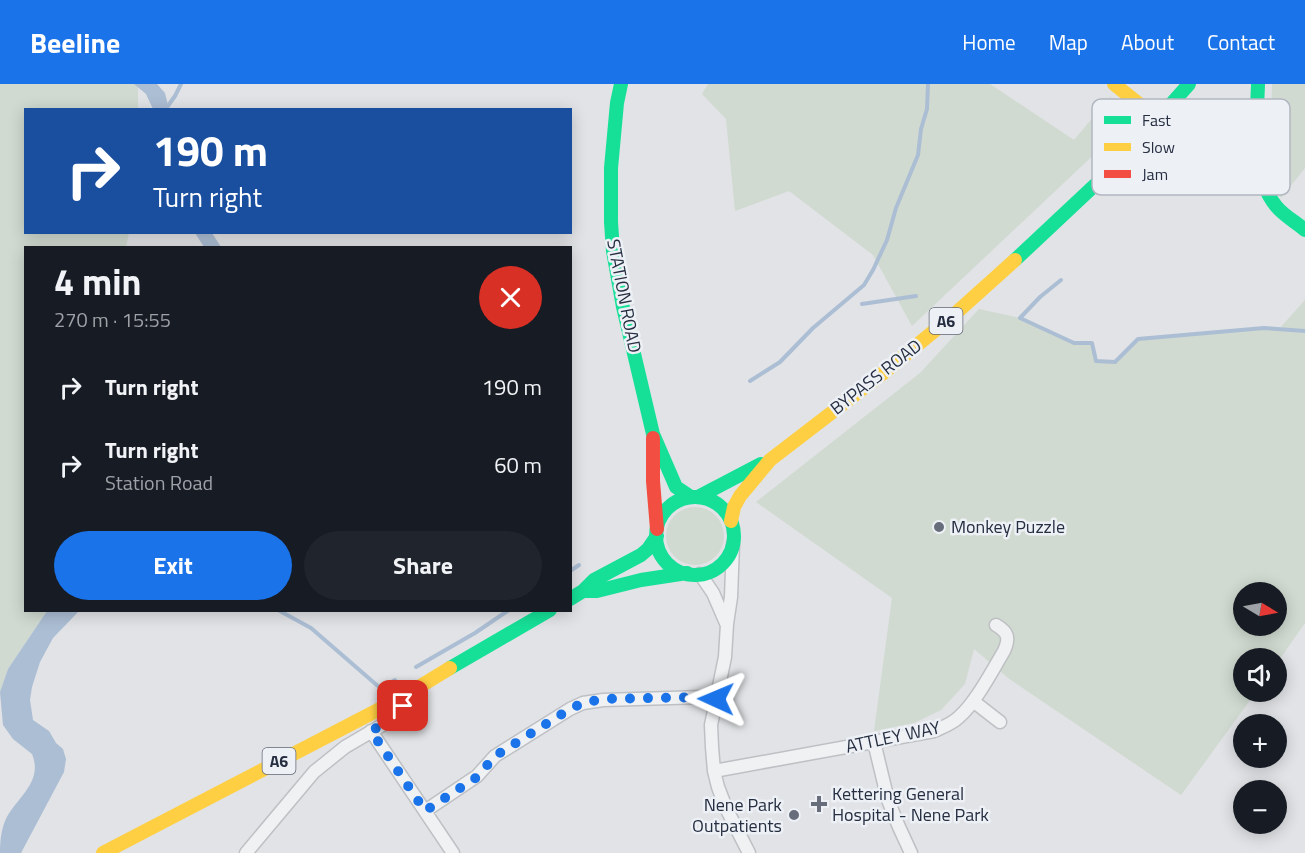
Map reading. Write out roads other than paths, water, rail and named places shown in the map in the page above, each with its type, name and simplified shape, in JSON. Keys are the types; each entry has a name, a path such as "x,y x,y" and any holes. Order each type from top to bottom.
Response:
{"main road":[{"name":"STATION ROAD","path":"621,84 611,168 613,251 623,307 653,434 676,487 694,497"},
{"path":"1114,84 1133,99"},
{"name":"BYPASS ROAD","path":"1176,99 1189,84"},
{"name":"BYPASS ROAD","path":"731,522 734,507 740,496 770,460 882,374 956,313 1092,188"},
{"path":"1269,195 1277,207 1305,230"},
{"name":"STATION ROAD","path":"653,434 653,482 657,532"},
{"name":"BYPASS ROAD","path":"694,497 770,460"},
{"path":"572,598 594,580 648,549 661,518 679,501 694,497 716,503 725,511 731,522 734,532 733,544 724,562 713,570 641,580 597,591 583,591"},
{"path":"657,532 661,553 667,562 676,569 694,574"},
{"name":"A6","path":"103,853 401,698 547,612"}],"street":[{"path":"733,544 731,597 724,657 711,725 712,747 718,787 749,853"},
{"path":"694,574 713,593 727,624"},
{"name":"ATTLEY WAY","path":"714,771 934,731 948,725 960,717 973,701 1008,643 1003,629 996,625"},
{"path":"425,811 477,777 495,756 583,703 603,699 704,697 716,699"},
{"path":"246,853 314,772 345,747 400,713 403,706 401,698"},
{"path":"973,701 1000,722"},
{"path":"371,731 453,853"},
{"path":"874,742 888,800 911,853"}],"water":[{"path":"134,84 157,84 165,93 169,108 153,108 146,94"},
{"path":"196,234 213,234 220,246 203,246"},
{"path":"46,612 78,612 53,638 40,662 32,687 30,700 33,720 49,731 56,743 63,749 66,759 64,772 21,853 0,853 5,821 27,790 35,764 32,754 13,739 3,725 0,692 8,669"}],"waterway":[{"path":"166,108 181,84"},
{"path":"750,381 780,362 813,328 864,285 873,270 887,240 896,208 918,155 921,129 927,109 928,84"},
{"path":"1061,280 1040,297 1020,318 1074,343 1092,343 1096,361 1115,362 1138,339 1264,328 1305,331"},
{"path":"862,304 916,296"},
{"path":"572,570 579,565"},
{"path":"282,612 311,628 379,687 382,688 395,680"},
{"path":"416,667 506,612"}],"place":[{"name":"Monkey Puzzle","path":"939,527"},
{"name":"Kettering General Hospital - Nene Park","path":"819,804"},
{"name":"Nene Park Outpatients","path":"794,815"}]}
